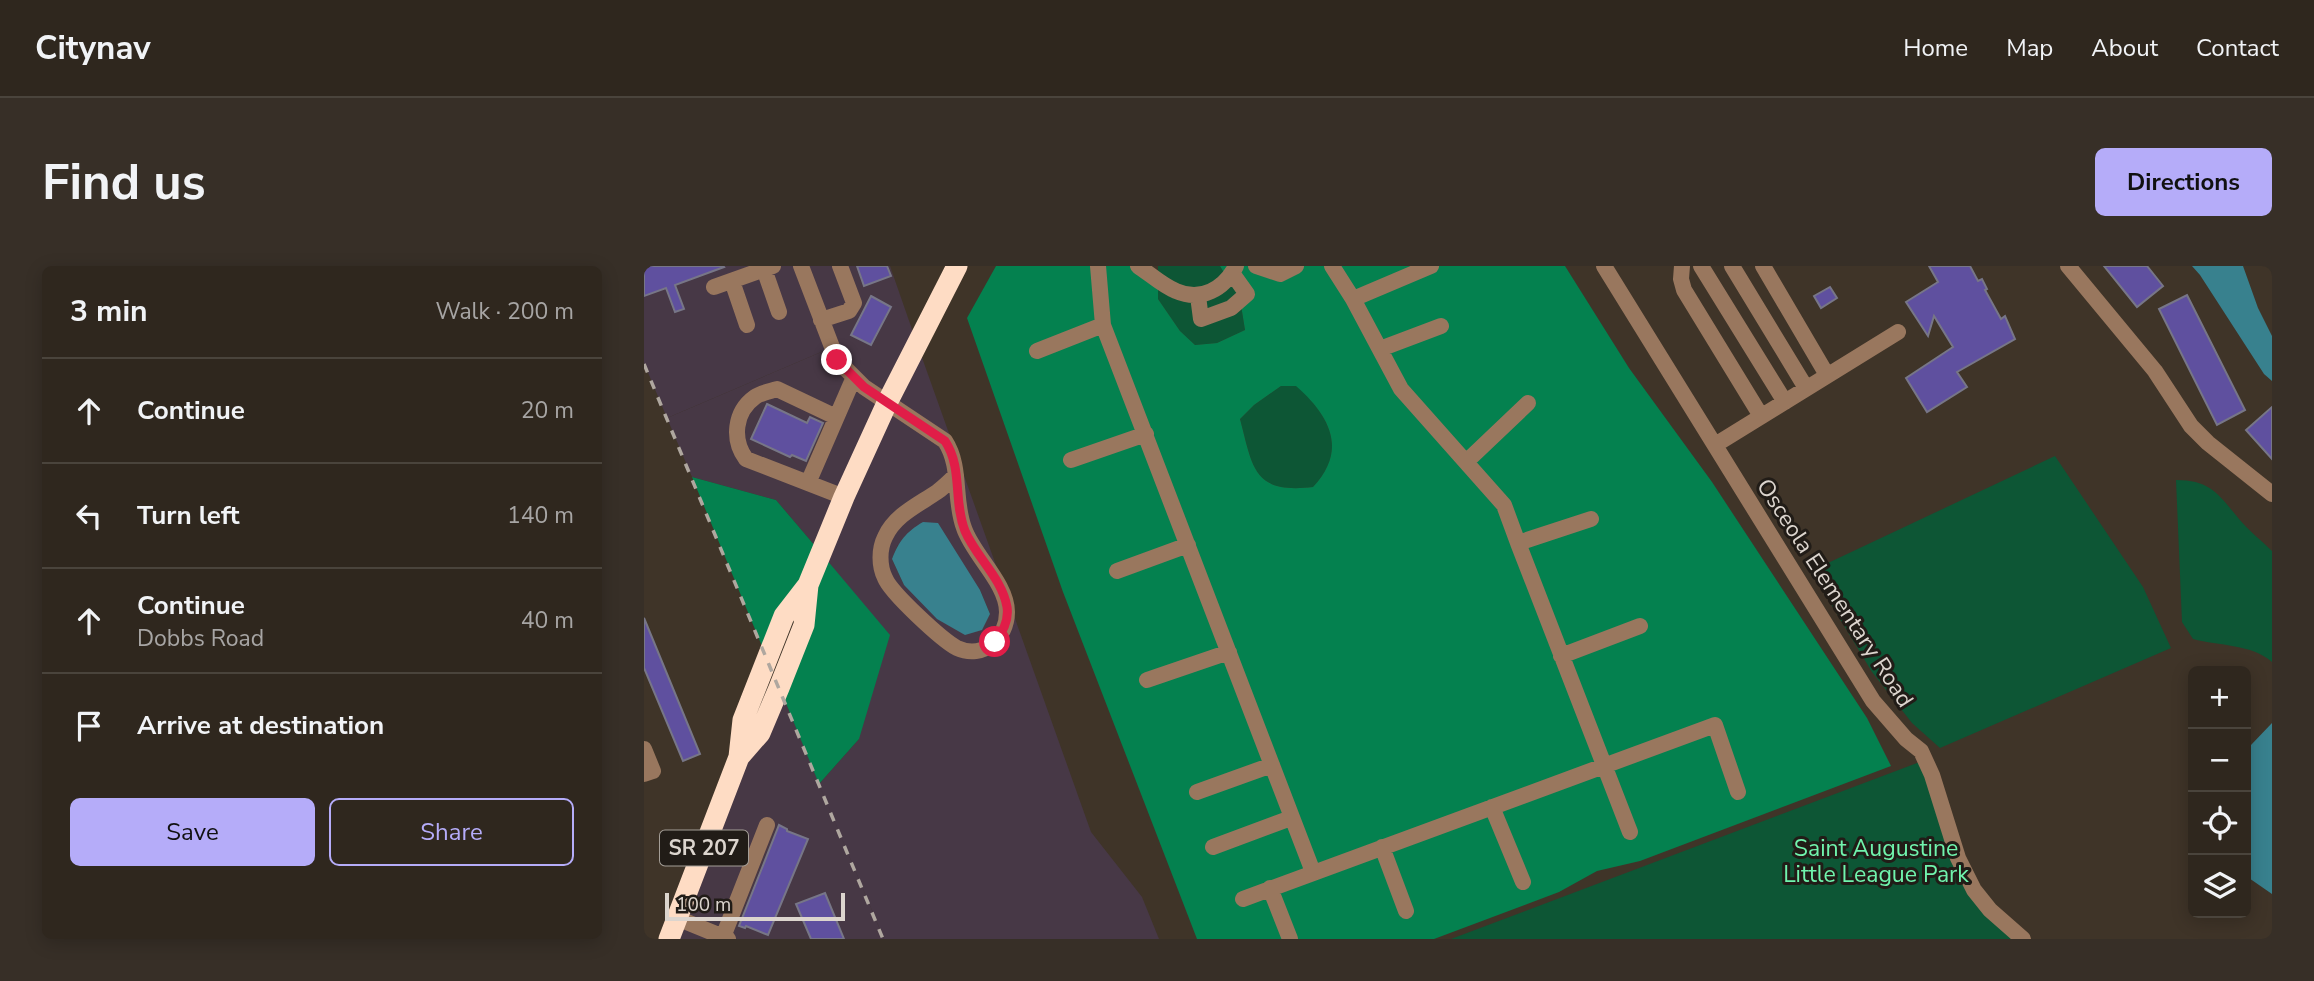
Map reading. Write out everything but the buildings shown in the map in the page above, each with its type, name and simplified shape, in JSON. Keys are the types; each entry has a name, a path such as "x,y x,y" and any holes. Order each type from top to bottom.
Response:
{"highway":[{"name":"SR 207","path":"669,939 739,757 743,720 784,616 808,584 887,403 957,266"}],"street":[{"path":"801,266 837,360 887,403 945,441 956,464 958,503 964,528 1007,607 1003,634 985,649 958,649 942,637 891,588 884,578 881,566 884,538 890,528 900,517 939,491 956,475"},
{"path":"821,320 849,311 854,303 840,266"},
{"path":"1098,266 1103,325 1313,872"},
{"path":"1138,266 1176,291 1198,296 1217,289 1234,270 1247,294 1231,308 1201,319 1198,296"},
{"path":"1256,266 1280,274 1291,267"},
{"path":"1332,266 1353,299 1401,389 1504,505 1630,832"},
{"path":"1353,299 1430,266"},
{"name":"Osceola Elementary Road","path":"1604,266 1872,701 1906,739 1922,751 1958,859 1974,890 1990,910 2022,939"},
{"path":"1682,266 1684,290 1761,416"},
{"path":"1701,266 1785,402"},
{"path":"1732,266 1806,388"},
{"path":"1763,266 1827,376"},
{"path":"2068,266 2155,371 2192,426 2207,443 2272,494"},
{"path":"715,287 769,268 779,312"},
{"path":"732,281 747,324"},
{"path":"1037,351 1103,325"},
{"path":"1380,349 1441,326"},
{"path":"1714,445 1898,332"},
{"path":"808,483 854,377"},
{"path":"836,417 777,389 756,396 746,407 735,429 736,441 746,459 844,497"},
{"path":"1466,462 1528,403"},
{"path":"1071,460 1146,434"},
{"path":"1518,543 1591,520"},
{"path":"1116,571 1188,545"},
{"path":"1561,656 1640,626"},
{"path":"1147,680 1229,652"},
{"path":"1243,899 1716,725 1738,792"},
{"path":"644,749 653,771 644,774"},
{"path":"1197,792 1272,765"},
{"path":"1492,807 1523,882"},
{"path":"1213,847 1291,818"},
{"path":"677,918 725,938 767,825"},
{"path":"1382,847 1406,911"},
{"path":"1270,888 1290,939"}],"shaded area":[{"path":"644,266 795,266 826,350 667,418 644,363"},
{"path":"808,266 890,266 914,335 885,394 868,382 842,356"},
{"path":"826,350 879,405 816,547 776,500 692,477 667,418"},
{"path":"920,352 1091,832 1142,897 1159,939 884,939 819,784 859,739 826,559","holes":["898,545 980,590 990,614 981,630 904,585 892,559"]},
{"path":"783,696 884,939 676,939 743,765"}],"green space":[{"path":"996,266 1139,266 1158,277 1158,299 1180,331 1195,345 1217,343 1245,330 1240,299 1220,266 1565,266 1629,368 1712,482 1867,718 1891,766 1640,861 1597,871 1559,892 1434,939 1197,939 1063,592 967,318","holes":["1281,386 1296,386 1318,409 1330,434 1330,460 1313,487 1278,486 1259,474 1248,451 1240,419 1254,405"]},
{"path":"1158,266 1220,266 1240,299 1245,330 1217,343 1195,345 1180,331 1158,299"},
{"path":"1281,386 1297,386 1318,410 1330,434 1330,460 1313,487 1293,488 1267,481 1259,474 1248,451 1240,419 1254,405"},
{"path":"2055,456 2143,587 2171,648 1940,748 1912,723 1872,672 1811,571"},
{"path":"692,477 776,500 816,547 764,651"},
{"path":"2176,480 2198,483 2213,491 2272,551 2272,662 2245,649 2193,639 2182,622"},
{"path":"826,559 890,635 859,739 819,784 783,696 814,588"},
{"name":"Saint Augustine Little League Park","path":"1925,760 1958,858 2023,939 1451,939"}],"water":[{"path":"2192,266 2243,266 2258,308 2272,336 2272,381 2264,374"},
{"path":"923,522 938,523 980,590 990,614 982,630 965,635 937,619 904,585 892,559 904,538"},
{"path":"2272,723 2272,894 2251,879 2251,745"}],"railway":[{"path":"644,364 883,939"}],"route":[{"path":"837,360 864,387 945,441 951,449 956,464 958,503 964,528 1002,593 1007,607 1003,634 995,642"}]}
